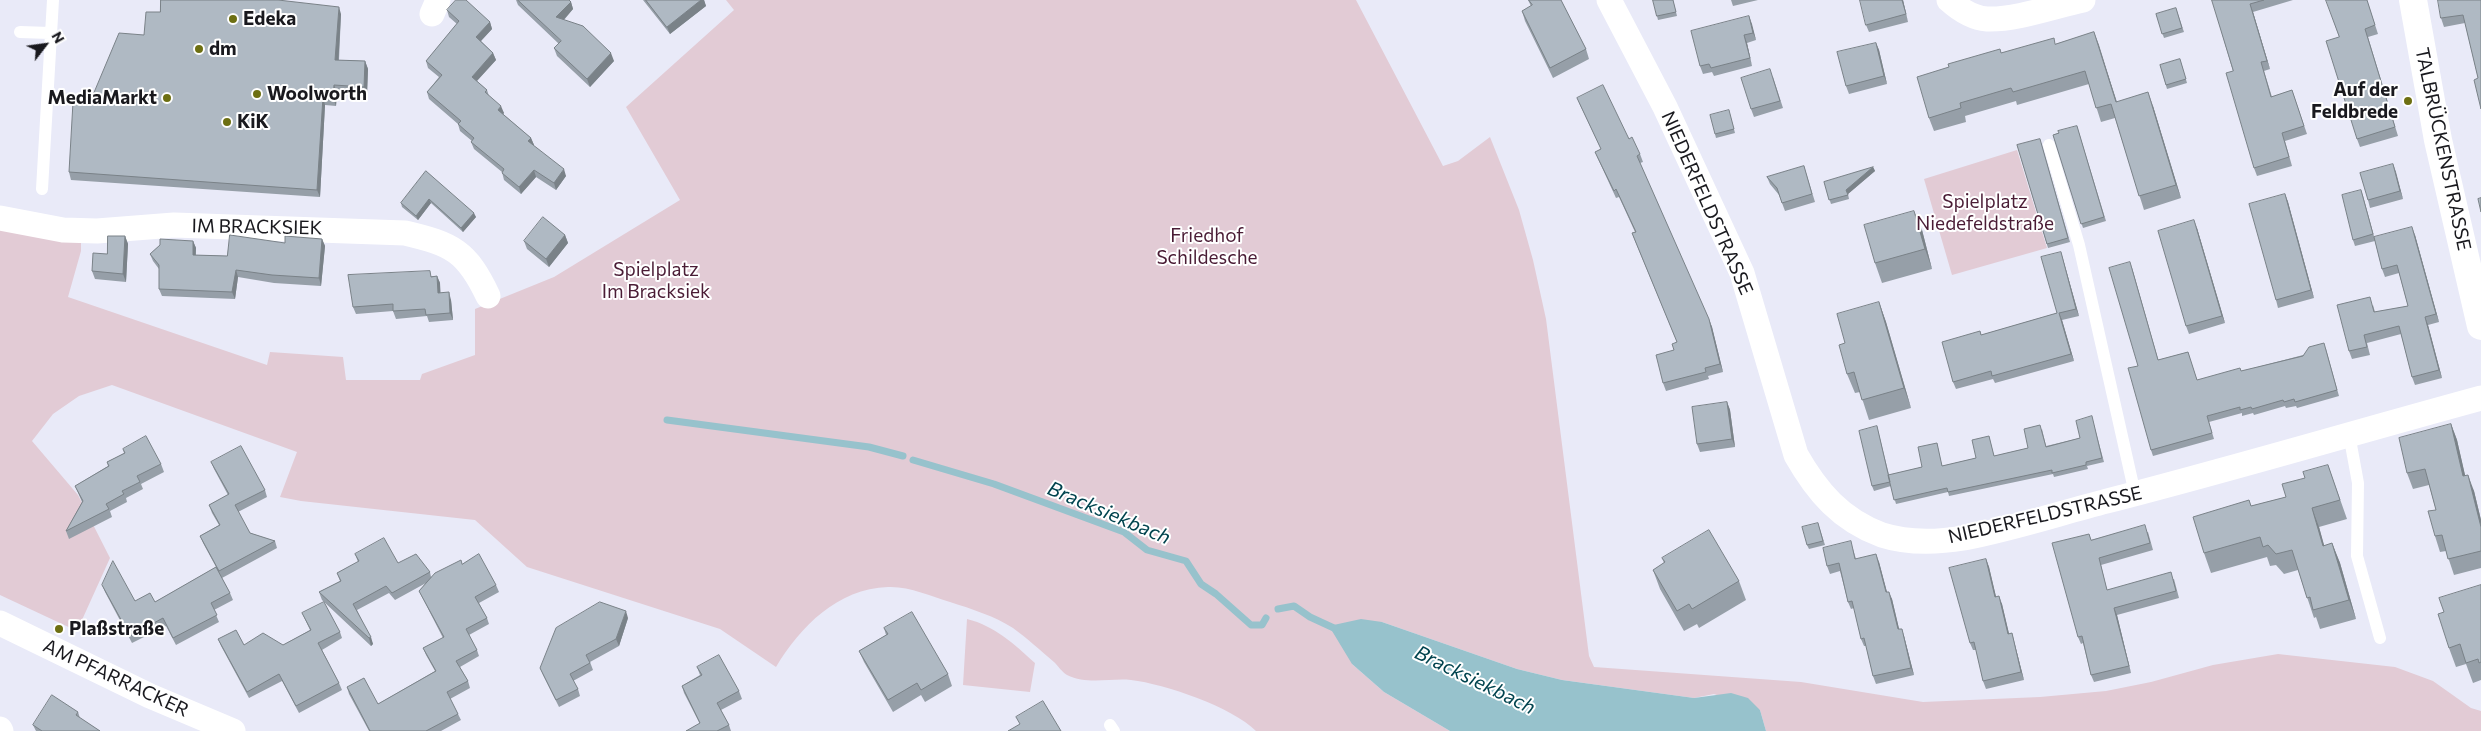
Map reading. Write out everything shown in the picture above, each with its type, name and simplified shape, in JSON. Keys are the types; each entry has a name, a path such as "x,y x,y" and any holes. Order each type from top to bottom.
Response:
{"main road":[{"name":"TALBRÜCKENSTRASSE","path":"2413,0 2438,140 2481,326"}],"street":[{"name":"NIEDERFELDSTRASSE","path":"1609,0 1665,107 1742,273 1796,455 1812,482 1830,504 1852,520 1883,535 1922,541 1964,538 2135,494 2481,398"},
{"path":"1949,0 1962,11 1986,19 2017,15 2083,0"},
{"name":"IM BRACKSIEK","path":"0,218 63,230 97,231 174,225 405,233 441,242 461,254 477,272 488,296"},
{"name":"AM PFARRACKER","path":"0,623 150,696 233,731"}],"lane":[{"path":"42,188 53,0"},
{"path":"20,32 50,34"},
{"path":"2049,145 2079,245 2135,494"},
{"path":"2349,434 2358,483 2357,556 2380,638"}],"green space":[{"path":"726,0 1356,0 1443,166 1458,161 1490,137 1519,210 1533,260 1546,319 1589,656 1594,667 1801,682 1923,702 2040,697 2106,691 2151,682 2213,665 2278,654 2395,667 2433,681 2471,708 2481,711 2481,731 1766,731 1760,710 1714,694 1694,698 1562,680 1517,669 1382,622 1352,664 1384,692 1450,731 1256,731 1231,713 1215,705 1162,686 1131,680 1082,680 1067,675 1013,628 998,620 927,594 896,587 870,589 852,595 822,612 797,637 776,667 720,629 527,567 475,520 301,501 280,497 297,452 112,385 79,396 53,414 32,441 78,495 110,558 77,631 0,595 0,228 81,236 81,251 68,297 267,365 270,352 343,357 346,380 420,380 422,374 475,355 475,309 554,277 680,200 626,107 734,10"},
{"name":"Spielplatz Niedefeldstraße","path":"2017,150 2047,248 1952,275 1924,179"},
{"path":"967,619 995,631 1035,663 1030,692 963,685"}],"water":[{"path":"1361,619 1382,622 1517,669 1562,680 1694,698 1731,693 1748,698 1760,710 1766,731 1450,731 1384,692 1352,664 1329,626"}],"building":[{"path":"161,0 278,0 339,7 335,60 365,61 364,87 334,85 333,98 323,97 317,190 69,172 73,102 90,102 119,33 144,35 146,12 160,12"},
{"path":"456,0 466,0 490,22 476,37 493,53 472,77 501,106 498,110 531,138 528,141 564,169 554,183 534,170 519,187 502,173 504,169 471,142 474,138 458,124 461,121 427,92 442,75 426,61 459,21 447,10"},
{"path":"518,0 569,0 571,2 556,17 583,26 611,53 587,79 554,48 561,41"},
{"path":"646,0 701,0 667,27"},
{"path":"1529,0 1561,0 1586,49 1550,68 1522,11 1532,5"},
{"path":"1653,0 1673,0 1676,12 1657,16"},
{"path":"1860,0 1902,0 1906,14 1866,25"},
{"path":"2212,0 2264,0 2250,4 2267,61 2261,62 2271,97 2292,90 2304,126 2282,133 2289,157 2254,168 2226,73 2233,71"},
{"path":"2326,0 2367,0 2375,25 2365,29 2395,127 2357,139 2326,41 2339,37"},
{"path":"2438,0 2481,0 2481,109 2474,80 2478,78 2463,15 2441,18"},
{"path":"2176,8 2182,28 2162,34 2156,14"},
{"path":"1749,16 1753,33 1744,35 1750,58 1711,68 1709,64 1700,66 1691,31"},
{"path":"2094,32 2116,102 2148,92 2176,185 2139,196 2111,104 2096,108 2085,71 2013,92 2011,88 1960,103 1961,108 1929,118 1917,77 1949,67 1948,64 2000,49 2001,53 2054,38 2055,44"},
{"path":"1876,43 1884,76 1846,86 1837,52"},
{"path":"2180,59 2186,79 2166,85 2160,65"},
{"path":"1770,69 1780,101 1751,109 1741,78"},
{"path":"1603,85 1629,139 1632,137 1640,154 1637,156 1709,319 1720,364 1705,368 1706,372 1663,383 1656,355 1674,350 1672,344 1677,342 1632,233 1636,232 1616,189 1614,191 1595,152 1601,149 1577,98"},
{"path":"1729,110 1734,129 1715,134 1710,115"},
{"path":"2077,126 2104,217 2081,224 2053,135 2059,133 2058,131"},
{"path":"2040,139 2068,238 2047,244 2017,145"},
{"path":"2393,164 2400,191 2368,200 2360,173"},
{"path":"1804,166 1812,194 1782,203 1777,188 1767,177"},
{"path":"1873,167 1846,190 1848,195 1829,200 1824,182"},
{"path":"426,171 474,213 461,228 429,199 416,216 401,203"},
{"path":"2361,190 2373,234 2353,240 2342,195"},
{"path":"2285,194 2311,290 2276,300 2249,204"},
{"path":"2481,198 2481,212 2478,199"},
{"path":"1914,211 1925,249 1875,263 1864,225"},
{"path":"543,217 565,235 546,259 524,241"},
{"path":"2194,220 2222,316 2186,326 2158,231"},
{"path":"2412,227 2436,314 2425,317 2439,370 2412,377 2399,326 2364,335 2367,347 2349,351 2337,305 2370,297 2374,312 2408,306 2397,265 2382,269 2374,237"},
{"path":"230,235 285,243 285,236 322,239 319,278 272,275 236,270 232,292 159,289 159,265 150,254 160,245 160,239 193,241 193,255 227,256"},
{"path":"108,236 125,236 123,274 92,271 93,253 107,254"},
{"path":"2061,252 2076,309 2059,313 2071,354 1992,376 1991,371 1953,382 1942,342 1980,331 1981,335 2057,313 2041,257"},
{"path":"2130,262 2158,360 2188,352 2197,380 2240,368 2241,371 2303,356 2309,347 2324,343 2337,390 2295,402 2294,399 2284,402 2283,400 2252,409 2251,407 2240,410 2240,407 2207,416 2212,433 2151,450 2128,368 2138,366 2109,268"},
{"path":"430,271 431,277 437,276 438,293 449,292 450,313 426,315 425,309 393,311 393,304 353,307 348,275"},
{"path":"1879,302 1904,388 1862,400 1854,372 1847,374 1839,345 1845,343 1837,314"},
{"path":"1727,402 1732,439 1697,444 1692,407"},
{"path":"2092,416 2102,458 2086,462 2086,465 2052,473 2052,470 1948,492 1947,488 1894,500 1888,475 1922,467 1918,447 1937,443 1942,466 1976,458 1972,440 1989,436 1994,456 2028,448 2024,429 2040,425 2046,447 2080,438 2076,421"},
{"path":"2451,424 2463,476 2468,475 2481,527 2481,551 2448,559 2442,535 2435,536 2428,511 2436,510 2425,469 2407,473 2399,438"},
{"path":"1877,426 1890,482 1872,486 1859,431"},
{"path":"146,436 161,464 137,476 140,482 122,491 124,494 106,504 109,509 66,531 83,501 75,486 109,466 107,462 125,453 123,449"},
{"path":"241,446 265,490 235,505 250,533 275,541 219,571 200,536 220,525 209,505 229,494 211,462"},
{"path":"2328,465 2340,500 2312,508 2323,546 2332,543 2349,600 2313,610 2310,597 2307,598 2292,550 2276,554 2268,545 2263,547 2260,537 2204,553 2193,517 2249,500 2251,506 2286,497 2282,484 2305,478 2303,472"},
{"path":"1818,523 1823,541 1807,545 1802,527"},
{"path":"2145,525 2150,543 2099,558 2107,590 2171,572 2176,591 2114,608 2129,666 2091,675 2082,636 2078,637 2052,543 2089,534 2091,540"},
{"path":"1709,530 1739,581 1692,609 1689,604 1677,611 1653,570 1665,562 1662,558"},
{"path":"384,538 398,563 416,554 430,572 392,593 386,586 353,604 371,637 369,638 319,592 341,581 337,573 359,561 355,554"},
{"path":"1851,541 1855,559 1876,554 1886,592 1889,592 1898,629 1902,629 1911,668 1873,676 1864,638 1861,639 1852,601 1848,602 1839,563 1827,566 1823,548"},
{"path":"479,554 496,585 475,597 487,618 466,629 477,650 456,661 468,681 447,692 458,714 426,731 370,731 347,687 364,678 378,704 436,671 423,648 444,637 419,591 435,573 461,560 462,564"},
{"path":"1986,559 1995,597 1999,596 2008,634 2012,633 2021,672 1983,681 1974,642 1970,643 1949,568"},
{"path":"113,561 135,601 150,593 155,602 216,567 230,593 211,603 217,615 173,638 163,618 130,636 102,585"},
{"path":"2481,585 2481,662 2479,663 2478,659 2466,663 2460,644 2449,648 2438,614 2444,612 2439,598"},
{"path":"324,602 340,632 318,643 339,683 296,706 279,674 247,692 218,639 236,630 244,645 263,633 283,645 311,630 302,613"},
{"path":"600,602 626,611 616,639 586,655 590,663 570,674 578,689 556,700 540,668 556,628"},
{"path":"912,612 948,674 921,690 917,683 888,700 859,651 888,634 884,628"},
{"path":"719,655 739,691 717,703 729,725 717,731 686,731 700,723 682,686 702,675 697,667"},
{"path":"52,695 78,712 76,715 100,731 42,731 33,725"},
{"path":"1043,701 1061,731 1008,731 1020,724 1016,717"}],"waterway":[{"name":"Bracksiekbach","path":"667,420 869,447 903,456"},
{"name":"Bracksiekbach","path":"913,460 994,484 1124,532 1147,550 1186,561 1201,584 1216,594 1251,625 1262,625 1266,618"},
{"name":"Bracksiekbach","path":"1278,609 1294,606 1310,617 1336,629"}],"place":[{"name":"Edeka","path":"233,19"},
{"name":"dm","path":"199,49"},
{"name":"Woolworth","path":"257,94"},
{"name":"MediaMarkt","path":"167,98"},
{"name":"Auf der Feldbrede","path":"2408,101"},
{"name":"KiK","path":"227,122"},
{"name":"Plaßstraße","path":"59,629"}],"park label":[{"name":"Friedhof Schildesche","path":"1207,247"},
{"name":"Spielplatz Im Bracksiek","path":"656,281"}]}
